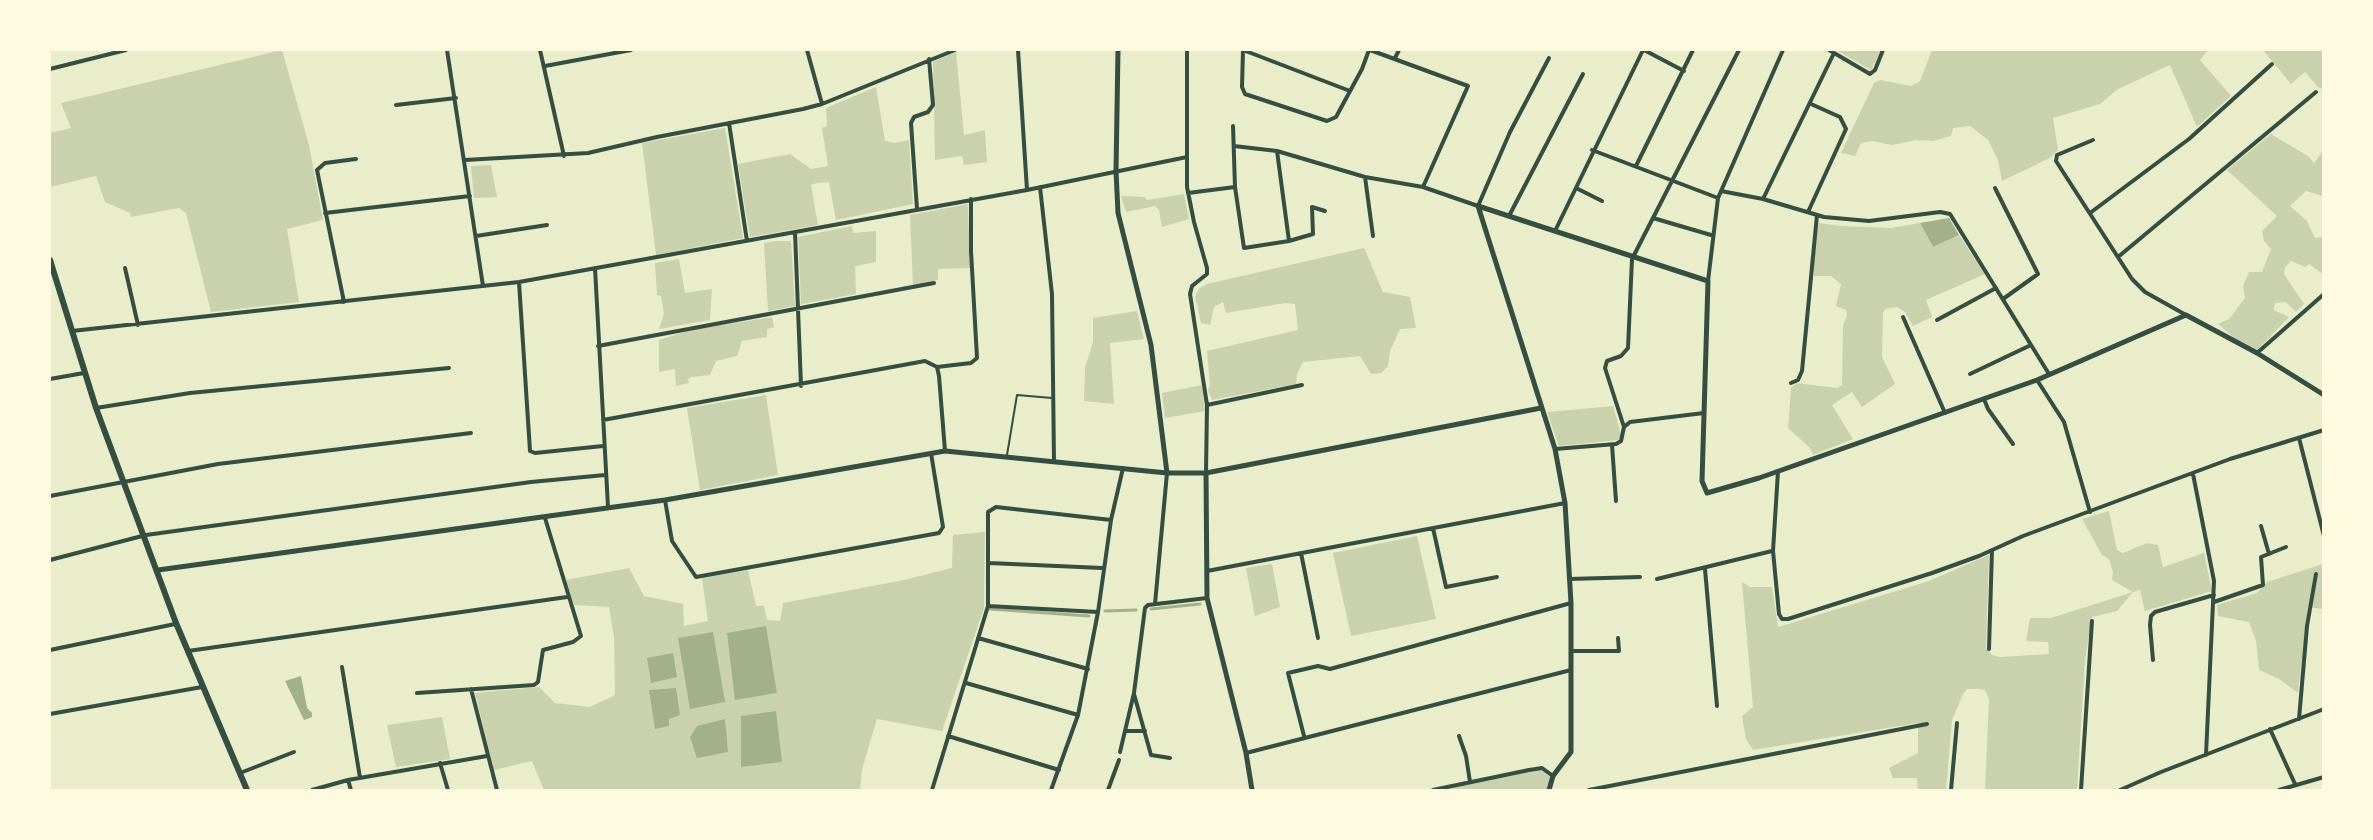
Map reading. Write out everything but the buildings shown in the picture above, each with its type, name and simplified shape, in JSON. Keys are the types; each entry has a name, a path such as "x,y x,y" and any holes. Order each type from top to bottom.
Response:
{"main road":[{"path":"50,260 51,270 96,408 146,536 187,651 247,790"}],"street":[{"path":"50,69 126,50"},
{"path":"447,50 483,286"},
{"path":"540,50 564,156"},
{"path":"545,66 631,50"},
{"path":"807,50 822,105"},
{"path":"465,160 564,156 822,105 955,50"},
{"path":"1018,50 1027,190"},
{"path":"1118,50 1116,171 1118,213 1151,345 1167,473 1155,604"},
{"path":"1187,50 1188,193 1208,268 1205,277 1192,286 1190,294 1207,405 1207,598 1246,753 1252,790"},
{"path":"1350,91 1243,50 1242,87 1245,94 1327,121 1336,117 1350,91 1370,50 1468,87 1423,187"},
{"path":"1395,58 1399,50"},
{"path":"1555,231 1592,150 1643,50 1684,71"},
{"path":"1636,166 1693,50"},
{"path":"1555,448 1612,445 1621,441 1624,427 1605,368 1607,361 1621,356 1628,348 1632,259 1739,50"},
{"path":"1784,50 1718,198 1711,235 1702,481 1705,492 1778,471 2037,380 2186,315"},
{"path":"1829,50 1870,74 1875,70 1883,50"},
{"path":"1763,199 1834,53"},
{"path":"1549,58 1510,132 1478,206 1555,448 1565,503 1571,603 1571,753 1553,776 1549,790"},
{"path":"917,209 910,123 914,117 928,112 933,105 929,59"},
{"path":"2090,213 2189,139 2272,64"},
{"path":"1509,216 1583,74"},
{"path":"2118,257 2316,92"},
{"path":"396,105 456,98"},
{"path":"1808,212 1846,129 1840,117 1811,104"},
{"path":"729,123 747,241"},
{"path":"1233,126 1235,187 1244,248 1289,241 1313,234 1312,207 1325,211"},
{"path":"2093,140 2062,152 2055,158 2118,257 2145,292 2257,353 2324,395"},
{"path":"1234,146 1277,152 1365,177 1423,187 1632,259 1708,282"},
{"path":"1592,150 1718,198"},
{"path":"1277,152 1289,241"},
{"path":"71,331 519,282 1027,190 1187,157"},
{"path":"344,302 317,170 325,163 356,159"},
{"path":"1365,177 1372,236"},
{"path":"1040,187 1052,294 1054,462"},
{"path":"1188,193 1235,187"},
{"path":"1576,188 1602,201"},
{"path":"1995,188 2038,274 2003,299"},
{"path":"1721,191 1763,199 1816,215 1869,221 1946,213 1954,218 2049,374"},
{"path":"325,213 470,196"},
{"path":"603,420 801,386 925,361 937,367 971,363 977,358 979,348 971,251 971,199"},
{"path":"1791,384 1798,380 1802,371 1816,215"},
{"path":"1653,218 1711,235"},
{"path":"476,236 548,225"},
{"path":"795,232 801,386"},
{"path":"125,268 138,325"},
{"path":"595,268 608,507"},
{"path":"519,282 530,451 535,453 603,446"},
{"path":"598,346 934,283"},
{"path":"1937,320 1996,288"},
{"path":"2257,353 2324,294"},
{"path":"1903,317 1945,413"},
{"path":"1970,374 2031,345"},
{"path":"937,367 945,451"},
{"path":"96,408 190,393 449,368"},
{"path":"50,379 84,373"},
{"path":"2037,380 2066,429 2091,512"},
{"path":"1207,405 1302,385"},
{"path":"1984,399 1988,409 2013,444"},
{"path":"158,570 665,500 945,451 1167,473 1206,473 1541,408"},
{"path":"1624,427 1630,422 1704,413"},
{"path":"1778,471 1773,551 1779,614 1782,619 1788,619 1932,573 2023,536 2230,459 2324,430"},
{"path":"50,496 218,464 471,433"},
{"path":"2300,438 2324,536"},
{"path":"1612,445 1616,501"},
{"path":"665,500 672,541 696,577 939,533 943,527 931,453"},
{"path":"1051,790 1078,715 1098,612 1102,568 1124,467"},
{"path":"2193,474 2214,580 2206,756"},
{"path":"50,560 146,536 531,482 605,475"},
{"path":"1207,571 1565,503"},
{"path":"932,790 988,606 988,512 996,507 1111,520"},
{"path":"417,693 534,685 538,682 543,650 573,642 581,636 567,597 545,518"},
{"path":"2261,526 2269,554"},
{"path":"1433,528 1446,588 1497,577"},
{"path":"2214,602 2263,585 2260,557 2286,547"},
{"path":"1989,649 1992,550"},
{"path":"1657,579 1773,551"},
{"path":"1301,553 1318,638"},
{"path":"989,563 1102,568"},
{"path":"1705,569 1717,706"},
{"path":"2299,718 2307,626 2316,574"},
{"path":"1568,579 1640,577"},
{"path":"2153,660 2150,625 2155,612 2214,595"},
{"path":"187,651 567,597"},
{"path":"1120,752 1134,693 1143,612 1148,605 1207,598"},
{"path":"1304,736 1288,673 1318,666 1329,669 1571,603"},
{"path":"988,606 1098,612"},
{"path":"2081,790 2092,621"},
{"path":"50,650 176,623"},
{"path":"978,638 1088,669"},
{"path":"1571,651 1619,651 1618,638"},
{"path":"342,667 360,778"},
{"path":"1246,753 1304,736 1571,670"},
{"path":"966,683 1078,715"},
{"path":"50,714 202,687"},
{"path":"471,688 497,790"},
{"path":"1134,693 1151,755 1170,758"},
{"path":"2120,790 2128,789 2270,729 2324,709"},
{"path":"1951,790 1957,723"},
{"path":"1589,790 1927,724"},
{"path":"2270,729 2295,784"},
{"path":"1125,731 1145,731"},
{"path":"948,736 1059,770"},
{"path":"1459,736 1466,756 1470,782"},
{"path":"240,773 294,752"},
{"path":"312,790 348,780 487,756"},
{"path":"1108,790 1119,760"},
{"path":"440,763 448,790"},
{"path":"1433,790 1542,768 1553,776"},
{"path":"2279,790 2324,777"},
{"path":"348,780 351,790"}],"lane":[{"path":"1006,458 1017,395 1052,398"}],"shaded area":[{"path":"282,50 309,145 323,220 287,229 299,302 211,312 186,213 179,208 131,217 130,213 105,202 96,176 50,187 50,133 71,128 61,103"},
{"path":"1836,50 1881,50 1871,70"},
{"path":"1932,50 2208,50 2200,60 2231,96 2197,127 2170,65 2118,89 2100,104 2053,118 2058,150 2050,158 2002,181 1998,160 1988,140 1970,126 1953,128 1951,136 1933,141 1916,140 1892,145 1872,141 1861,143 1855,156 1841,153 1874,83 1880,80 1911,86 1920,81"},
{"path":"2263,50 2323,50 2323,89 2318,87 2305,72 2291,84"},
{"path":"956,52 964,135 985,130 987,162 964,165 962,156 935,160 933,62"},
{"path":"876,87 885,141 895,143 909,140 913,204 836,220 829,182 817,183 811,185 818,225 750,237 738,164 790,154 811,169 828,166 822,128 827,126 826,108"},
{"path":"725,128 743,238 656,255 642,143"},
{"path":"2271,134 2308,156 2314,163 2324,149 2323,196 2306,191 2290,206 2307,221 2315,238 2323,237 2323,274 2309,264 2305,267 2291,261 2285,267 2284,274 2304,304 2296,312 2286,302 2275,303 2274,310 2289,317 2257,350 2233,337 2218,324 2229,319 2245,298 2243,286 2249,272 2262,272 2271,249 2264,241 2262,231 2277,216 2227,170"},
{"path":"491,165 497,197 474,198 471,166"},
{"path":"1184,194 1189,219 1162,227 1159,210 1155,206 1126,212 1121,196 1145,197 1147,200"},
{"path":"968,204 970,268 938,269 938,280 913,285 910,215"},
{"path":"1949,218 1959,235 1933,247 1920,223"},
{"path":"1819,223 1891,228 1920,223 1933,247 1959,235 1985,274 1926,300 1932,317 1913,326 1905,312 1897,307 1885,309 1882,357 1895,384 1862,407 1852,392 1832,405 1853,439 1813,455 1810,448 1788,428 1791,388 1796,383 1837,388 1842,385 1843,326 1847,315 1846,310 1836,306 1841,284 1831,276 1814,276 1814,249"},
{"path":"852,226 853,233 876,231 876,262 855,266 856,294 801,304 798,237"},
{"path":"791,241 795,306 768,311 764,243"},
{"path":"1364,248 1383,292 1410,297 1416,328 1400,329 1390,351 1388,366 1381,373 1371,374 1360,356 1303,362 1297,374 1296,384 1212,400 1208,390 1210,385 1207,351 1298,330 1295,304 1285,303 1226,313 1223,302 1214,307 1210,325 1201,323 1195,296 1200,288 1207,284"},
{"path":"679,259 685,293 712,289 710,320 659,329 664,314 661,296 657,295 655,263"},
{"path":"1137,311 1144,339 1110,343 1114,404 1084,401 1085,368 1093,342 1093,318"},
{"path":"772,317 774,327 767,329 767,337 742,341 737,356 716,361 710,375 691,377 688,379 689,383 676,386 675,369 659,372 659,340 691,330"},
{"path":"1202,385 1205,411 1165,418 1162,393"},
{"path":"766,395 778,475 700,490 687,408"},
{"path":"1613,406 1621,434 1618,440 1559,446 1547,412"},
{"path":"2109,511 2117,550 2123,553 2147,543 2158,545 2163,567 2204,553 2212,591 2145,611 2140,590 2133,592 2112,580 2113,572 2109,559 2102,555 2082,519"},
{"path":"985,532 984,608 942,731 877,719 862,769 860,790 544,790 532,761 494,770 475,693 539,687 555,703 590,707 615,695 614,637 609,607 574,605 566,580 629,568 644,596 683,604 684,626 708,621 702,578 748,570 756,606 764,606 767,620 780,621 783,603 904,580 952,568 953,535"},
{"path":"1417,536 1436,619 1351,636 1333,553"},
{"path":"1989,555 1986,648 1992,655 2000,657 2049,654 2048,642 2026,641 2030,618 2051,618 2133,592 2117,611 2092,617 2085,660 2077,790 1985,790 1989,699 1985,690 1979,689 1967,689 1952,720 1946,790 1918,790 1917,778 1893,778 1889,768 1918,753 1918,723 1753,750 1746,739 1742,716 1753,707 1742,582 1750,587 1772,587 1778,627 1926,582"},
{"path":"1272,564 1280,607 1255,616 1246,568"},
{"path":"2323,564 2323,609 2308,607 2298,693 2279,679 2259,670 2256,641 2249,622 2218,616 2217,605 2257,593 2267,582"},
{"path":"766,626 777,693 735,700 727,633"},
{"path":"713,632 725,702 690,709 678,638"},
{"path":"673,653 677,677 651,683 647,658"},
{"path":"301,676 307,708 312,713 312,717 304,720 285,681"},
{"path":"676,688 680,715 669,719 669,726 655,729 649,690"},
{"path":"776,711 782,762 741,767 741,716"},
{"path":"442,717 450,759 396,767 387,725"},
{"path":"725,719 728,752 697,758 690,737 697,726"},
{"path":"1542,768 1553,776 1549,790 1447,790 1491,777"}],"waterway":[{"path":"1151,609 1200,604"},
{"path":"990,609 1089,616"},
{"path":"1105,611 1136,610"}]}
